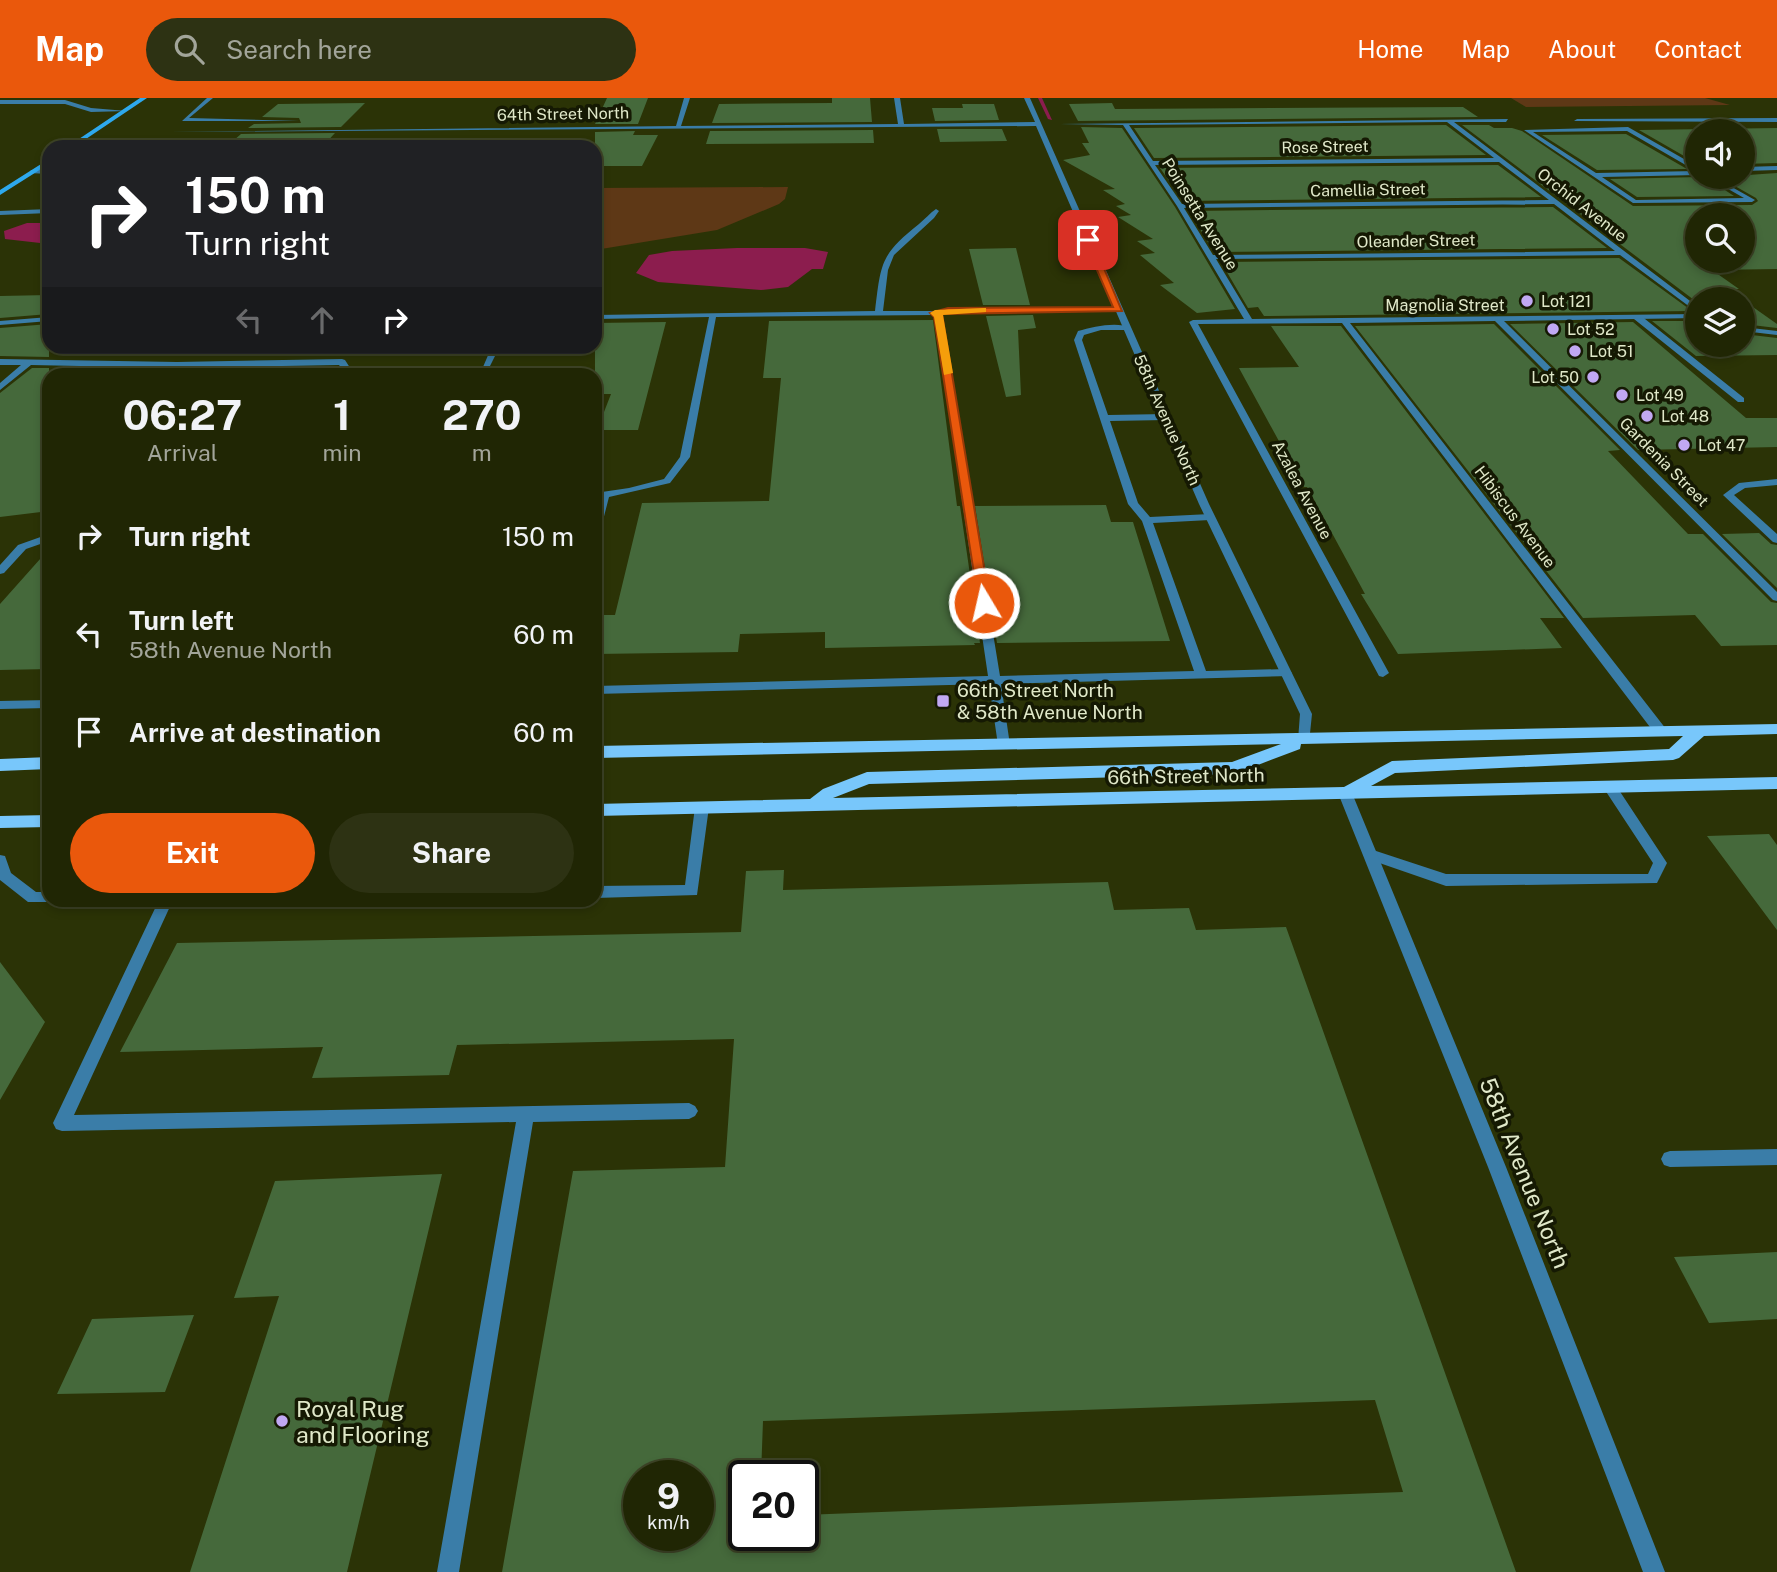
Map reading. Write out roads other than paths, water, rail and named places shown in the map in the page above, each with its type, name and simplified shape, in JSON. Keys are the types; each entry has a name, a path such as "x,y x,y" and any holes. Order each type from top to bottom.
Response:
{"main road":[{"name":"66th Street North","path":"602,752 1777,730"},
{"path":"1345,793 1392,767 1672,754 1699,731"},
{"path":"814,805 829,793 867,778 1234,768 1304,740"},
{"path":"0,765 42,763"},
{"name":"66th Street North","path":"602,810 1777,783"},
{"path":"0,822 42,821"}],"street":[{"path":"80,140 144,98 153,98"},
{"path":"210,98 184,120 296,121"},
{"path":"678,127 687,98"},
{"path":"897,98 901,125"},
{"name":"58th Avenue North","path":"1027,98 1210,516 1306,714 1304,740"},
{"path":"0,102 65,102 91,110 124,111"},
{"path":"1063,124 1506,120"},
{"path":"1577,121 1777,120"},
{"name":"Orchid Avenue","path":"1449,121 1685,304"},
{"name":"64th Street North","path":"173,132 1038,124"},
{"name":"Poinsetta Avenue","path":"1125,124 1180,206 1249,320"},
{"path":"1685,163 1628,129 1528,130 1635,202 1752,200 1732,189"},
{"name":"Rose Street","path":"1151,163 1499,160"},
{"path":"2,190 42,165"},
{"path":"1755,169 1777,168"},
{"path":"32,172 42,172"},
{"path":"1595,175 1685,172"},
{"name":"Camellia Street","path":"1180,206 1556,202"},
{"path":"0,213 42,211"},
{"path":"880,313 889,256 926,224 936,211"},
{"name":"Oleander Street","path":"1211,257 1621,253"},
{"path":"602,317 1119,309"},
{"path":"935,313 939,316 1004,745"},
{"path":"602,495 667,481 685,457 713,315"},
{"name":"Magnolia Street","path":"1193,322 1685,315"},
{"path":"1637,317 1741,400"},
{"name":"Gardenia Street","path":"1498,319 1777,598"},
{"path":"0,323 42,320"},
{"name":"Hibiscus Avenue","path":"1344,320 1661,732"},
{"name":"Azalea Avenue","path":"1193,322 1383,673"},
{"path":"1127,328 1101,328 1081,333 1078,340 1133,504 1147,520 1201,675"},
{"path":"1755,330 1777,333"},
{"path":"0,362 177,365 342,362 346,368"},
{"path":"0,387 29,362"},
{"path":"174,368 177,365"},
{"path":"1104,418 1166,417"},
{"path":"1777,482 1742,485 1728,495 1777,540"},
{"path":"1147,520 1210,516"},
{"path":"0,571 22,547 42,540"},
{"path":"602,690 1286,673"},
{"path":"0,705 42,704"},
{"path":"1370,854 1446,880 1652,879 1660,863 1610,787"},
{"name":"58th Avenue North","path":"1345,793 1497,1167 1654,1572"},
{"path":"602,891 692,891 702,807"},
{"path":"0,860 5,876 33,898 42,898"},
{"path":"163,907 62,1123 689,1111"},
{"path":"448,1572 526,1114"},
{"path":"1670,1159 1777,1157"}],"waterway":[{"path":"1040,98 1050,119"}],"place":[{"name":"Lot 121","path":"1527,301"},
{"name":"Lot 52","path":"1553,329"},
{"name":"Lot 51","path":"1575,351"},
{"name":"Lot 50","path":"1593,377"},
{"name":"Lot 49","path":"1622,395"},
{"name":"Lot 48","path":"1647,416"},
{"name":"Lot 47","path":"1684,445"},
{"name":"66th Street North & 58th Avenue North","path":"943,701"},
{"name":"Royal Rug and Flooring","path":"282,1421"}]}
